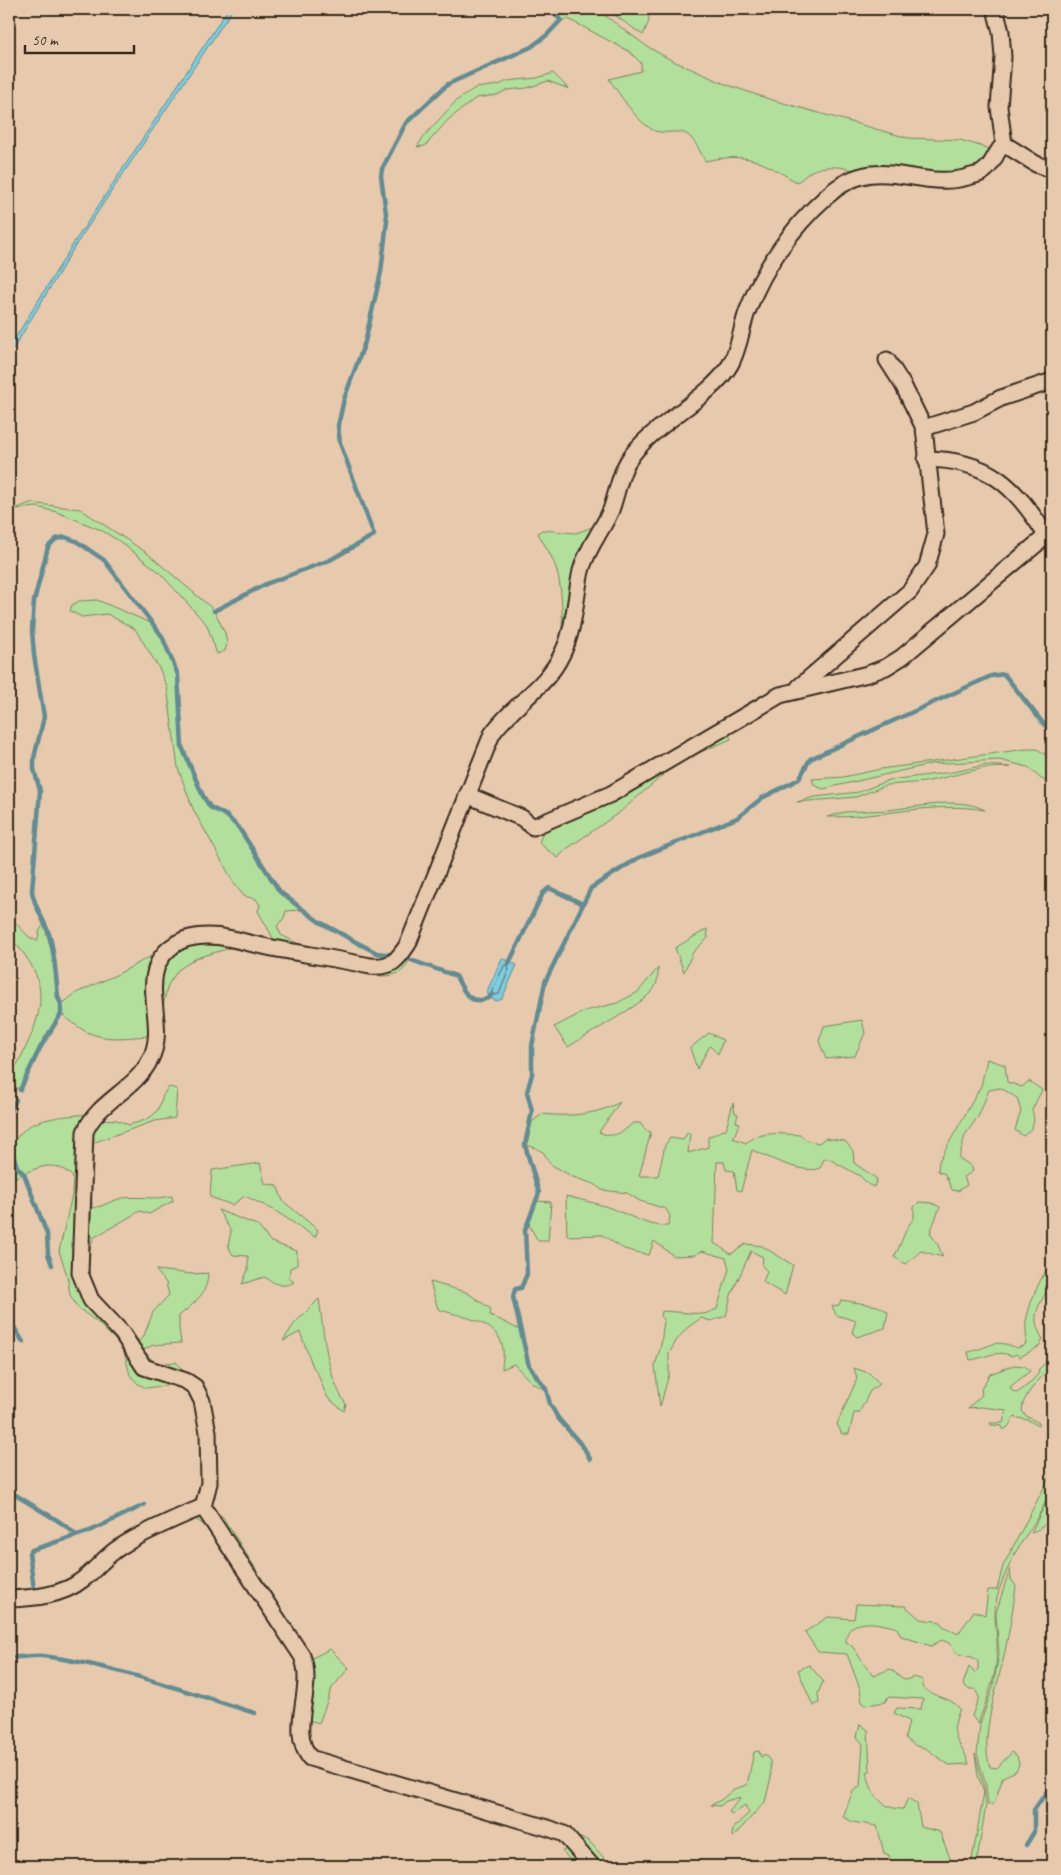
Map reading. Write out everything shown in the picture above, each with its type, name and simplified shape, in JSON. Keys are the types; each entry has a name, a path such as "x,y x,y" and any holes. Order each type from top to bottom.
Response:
{"street":[{"path":"592,1866 564,1834 310,1758 302,1748 300,1733 307,1684 307,1668 203,1507 209,1483 208,1432 202,1401 195,1387 186,1381 144,1367 122,1333 91,1300 80,1273 85,1132 90,1121 133,1083 151,1059 157,1033 154,979 163,955 174,945 189,938 205,936 228,937 257,945 370,966 382,967 393,964 408,944 492,734 502,718 544,682 563,654 587,552 610,510 622,473 629,459 671,419 722,377 732,362 753,297 790,234 830,193 853,179 870,174 893,173 938,180 961,179 983,173 1004,144 999,107 1003,57 1001,32 995,9"},
{"path":"1004,144 1036,164 1052,170"},
{"path":"796,690 910,591 927,566 936,534 924,428 903,385 887,360"},
{"path":"924,428 974,412 1001,398 1052,383"},
{"path":"467,795 522,818 533,827 611,794 780,695 868,674 902,657 1049,533 1013,490 992,475 972,465 953,460 926,459"},
{"path":"9,1600 36,1598 68,1588 82,1581 98,1564 122,1546 203,1507"}],"green space":[{"path":"551,9 596,9 648,47 671,60 725,84 769,99 908,138 960,140 994,150 987,164 961,175 860,173 841,167 828,167 815,169 797,182 754,160 721,158 705,161 695,143 687,134 656,131 639,119 609,79 641,71 641,63 630,52 568,19 563,20"},
{"path":"606,9 648,9 649,21 643,35"},
{"path":"553,73 569,89 548,81 527,88 507,90 497,95 476,98 448,120 425,146 417,147 424,136 456,101 475,88 499,85 507,81 537,78"},
{"path":"30,503 80,509 147,553 214,610 225,633 227,644 225,651 217,654 207,625 159,572 119,541 101,530 57,512 37,507 15,509"},
{"path":"601,524 562,649 562,608 559,578 552,559 538,533 542,530 576,533"},
{"path":"97,600 153,624 161,636 177,675 181,747 202,797 210,807 226,817 238,828 279,893 300,910 286,911 284,918 277,926 281,935 301,945 324,949 352,959 273,945 273,938 258,911 260,905 256,899 244,896 235,885 193,809 178,768 167,687 159,668 135,629 107,614 82,617 70,611 72,605 79,601"},
{"path":"727,731 731,739 701,752 670,769 620,812 565,850 558,858 539,843 544,829"},
{"path":"1037,749 1048,756 1052,754 1052,785 1040,778 1028,767 999,760 931,764 823,789 814,785 812,779 843,777 881,769"},
{"path":"986,765 1011,767 984,768 925,782 887,785 856,797 797,802 814,797 859,792 889,780 953,772"},
{"path":"945,803 961,803 985,810 946,807 847,817 827,817 845,812 888,810"},
{"path":"9,916 29,937 37,941 44,924 53,957 57,997 60,1005 60,1014 39,1048 19,1089 9,1084 9,1081 35,1024 40,990 35,973 25,956 9,937"},
{"path":"707,929 708,938 693,952 684,972 675,948"},
{"path":"197,940 372,970 403,960 408,962 400,972 379,976 230,948 196,958 178,970 168,985 160,1018 160,966 166,957"},
{"path":"168,947 162,952 154,1036 102,1037 82,1029 62,1014 62,1004 76,993 118,974"},
{"path":"658,968 656,985 638,1004 568,1047 554,1027 585,1011 617,1003 638,992"},
{"path":"862,1020 865,1033 855,1056 826,1059 819,1041 824,1026"},
{"path":"709,1033 723,1040 718,1054 710,1046 697,1069 690,1048"},
{"path":"987,1059 1005,1065 1007,1082 1022,1087 1029,1081 1042,1090 1032,1110 1033,1125 1023,1136 1015,1130 1021,1111 1017,1098 1001,1088 989,1090 979,1115 965,1135 959,1158 971,1166 973,1171 964,1177 967,1185 958,1191 952,1190 945,1174 938,1171 939,1161 981,1086"},
{"path":"169,1087 177,1089 175,1118 155,1121 89,1144 92,1208 123,1198 172,1196 173,1201 149,1214 140,1211 93,1238 88,1261 89,1276 93,1287 107,1306 138,1341 143,1338 153,1312 169,1295 166,1283 156,1270 192,1274 208,1273 206,1287 199,1298 179,1316 181,1343 153,1345 143,1350 156,1364 176,1362 200,1387 206,1397 214,1422 216,1451 215,1482 211,1508 223,1517 312,1658 330,1649 349,1668 332,1688 319,1723 304,1719 310,1667 207,1508 200,1397 153,1367 114,1321 83,1277 86,1144 95,1120 112,1109 103,1119 117,1120 129,1125 145,1120 156,1112 163,1095"},
{"path":"620,1102 599,1132 609,1135 618,1134 633,1123 640,1123 646,1131 651,1132 639,1176 658,1176 665,1145 670,1138 683,1140 687,1133 690,1134 688,1153 708,1147 708,1137 726,1129 733,1103 735,1113 738,1114 736,1122 740,1123 733,1138 746,1143 765,1134 780,1134 801,1135 805,1140 819,1143 825,1138 845,1141 853,1151 854,1163 877,1179 874,1187 869,1185 860,1176 829,1159 824,1159 820,1168 813,1170 776,1161 752,1150 741,1191 737,1190 734,1171 726,1170 724,1162 717,1162 714,1243 731,1254 746,1244 762,1246 793,1265 785,1295 763,1282 767,1271 762,1266 763,1257 751,1251 731,1295 726,1316 711,1321 701,1318 687,1328 676,1341 669,1354 669,1374 660,1407 655,1366 661,1345 664,1320 661,1317 662,1311 704,1314 717,1309 729,1269 726,1258 702,1251 695,1255 674,1256 654,1241 649,1255 624,1249 602,1235 567,1236 566,1196 607,1207 655,1225 668,1226 670,1216 666,1209 640,1201 627,1193 602,1190 594,1184 573,1177 550,1164 544,1153 527,1145 532,1122 542,1114 582,1114 602,1110"},
{"path":"94,1114 76,1267 130,1349 180,1384 146,1388 138,1384 130,1375 123,1348 98,1323 77,1307 70,1295 67,1275 59,1251 72,1195 73,1177 61,1168 56,1167 38,1168 25,1173 18,1166 11,1144 25,1129 48,1119"},
{"path":"9,1144 16,1167 23,1174 9,1180"},
{"path":"260,1163 265,1184 277,1185 283,1201 318,1230 315,1237 274,1210 245,1196 232,1205 210,1197 212,1170"},
{"path":"537,1201 551,1202 548,1241 538,1241 529,1225"},
{"path":"919,1202 932,1203 940,1207 930,1233 943,1257 921,1251 906,1264 894,1257 914,1218 914,1207"},
{"path":"218,1210 257,1225 271,1242 297,1251 297,1265 290,1268 289,1278 294,1282 282,1285 264,1277 242,1284 248,1270 248,1256 233,1255 228,1246 231,1231"},
{"path":"1052,1260 1052,1277 1036,1314 1038,1330 1043,1339 1040,1346 1020,1357 1016,1354 1012,1356 1001,1353 970,1360 968,1352 992,1344 1002,1343 1017,1348 1025,1345 1026,1322 1030,1306"},
{"path":"430,1282 466,1292 491,1309 490,1315 522,1331 528,1367 545,1390 531,1382 514,1364 502,1369 503,1351 500,1339 494,1332 477,1321 438,1309"},
{"path":"319,1299 324,1340 330,1367 339,1393 346,1404 344,1411 328,1398 313,1367 300,1332 283,1341 294,1324"},
{"path":"841,1300 878,1306 888,1312 885,1328 857,1337 852,1332 856,1321 836,1315 832,1306 839,1305"},
{"path":"1052,1356 1052,1367 1031,1390 1023,1404 1022,1410 1025,1415 1039,1423 1039,1426 1028,1420 1014,1417 1008,1427 1003,1430 1002,1426 991,1425 990,1423 1003,1423 1006,1410 981,1407 968,1408 982,1395 981,1389 990,1374 1014,1365 1025,1366 1030,1371 1010,1387 1012,1391 1017,1393 1029,1384 1039,1373 1038,1370"},
{"path":"854,1368 869,1373 880,1384 870,1391 859,1413 854,1413 849,1434 842,1434 837,1424 857,1379"},
{"path":"1052,1472 1051,1485 1042,1510 1020,1544 999,1591 995,1610 997,1644 995,1672 978,1724 972,1716 979,1697 975,1689 968,1689 963,1684 969,1667 975,1673 978,1669 978,1661 972,1657 957,1654 949,1643 942,1640 931,1646 901,1636 897,1628 882,1624 858,1624 847,1633 846,1642 852,1646 873,1676 890,1669 905,1680 914,1677 923,1680 922,1687 926,1691 952,1702 960,1709 956,1719 955,1732 969,1764 949,1765 925,1748 916,1746 905,1738 909,1721 894,1713 897,1708 921,1709 923,1699 888,1697 885,1702 866,1705 862,1702 860,1689 847,1654 818,1652 805,1632 828,1617 854,1619 856,1604 905,1606 920,1619 941,1622 943,1626 958,1634 974,1611 985,1615 988,1590 997,1590 1003,1566"},
{"path":"1052,1490 1052,1512 1050,1517 1044,1525 1031,1533"},
{"path":"203,1515 287,1644 283,1643 205,1526 197,1520 188,1518"},
{"path":"1010,1568 1011,1579 1016,1586 1008,1635 988,1725 987,1755 990,1767 997,1768 1012,1752 1017,1756 1019,1764 1016,1771 1003,1777 994,1804 988,1805 986,1786 977,1754 980,1724 993,1687 999,1654 996,1613"},
{"path":"809,1665 823,1681 818,1694 819,1703 813,1706 798,1670"},
{"path":"860,1724 868,1730 870,1771 867,1772 874,1793 883,1803 895,1808 903,1809 908,1798 917,1804 921,1827 940,1832 951,1861 948,1863 948,1866 916,1866 909,1861 890,1863 889,1855 884,1853 877,1826 853,1822 843,1817 853,1791 860,1787 863,1744 857,1737"},
{"path":"759,1751 761,1757 765,1754 770,1761 771,1777 765,1802 733,1837 734,1827 749,1813 745,1805 732,1814 729,1812 741,1797 726,1801 720,1806 711,1805 721,1800 734,1789 747,1785 754,1752"},
{"path":"975,1754 984,1787 986,1805 976,1866 971,1866 984,1792 978,1776"},
{"path":"570,1834 589,1841 611,1866 599,1866"},
{"path":"573,1847 589,1866 575,1866 562,1851"}],"water":[{"path":"228,9 233,9 77,243 9,356 9,348 75,241"},
{"path":"502,958 517,965 502,999 497,1001 489,998 487,991"}],"waterway":[{"path":"214,611 266,584 330,560 374,535 340,443 338,426 344,399 365,342 381,272 387,221 381,176 382,169 406,123 448,84 531,47 547,35 561,20 549,9"},
{"path":"20,1090 40,1048 61,1014 51,942 32,891 40,791 34,769 34,758 44,717 32,630 34,601 48,547 56,539 65,537 76,541 104,560 162,636 178,675 182,747 203,796 210,807 227,816 239,828 280,892 318,921 377,953 393,955"},
{"path":"590,1459 584,1448 558,1418 550,1404 546,1389 529,1366 513,1297 515,1289 521,1288 527,1274 525,1230 539,1193 525,1145 532,1111 527,1092 532,1074 532,1046 545,982 591,888 638,858 737,818 762,798 799,779 810,759 991,676 1004,674 1042,722 1047,727 1052,727"},
{"path":"508,965 543,893 549,888 583,904"},
{"path":"408,959 456,976 465,992 472,999 482,1000 489,998 492,994"},
{"path":"9,1113 16,1100"},
{"path":"9,1142 17,1167 24,1174 47,1234 48,1254 52,1265"},
{"path":"9,1319 23,1342"},
{"path":"9,1491 60,1522 77,1535"},
{"path":"34,1589 29,1553 32,1550 90,1531 144,1505"},
{"path":"9,1657 43,1656 124,1672 255,1713"},
{"path":"1026,1845 1034,1832 1034,1810 1052,1784"}]}
